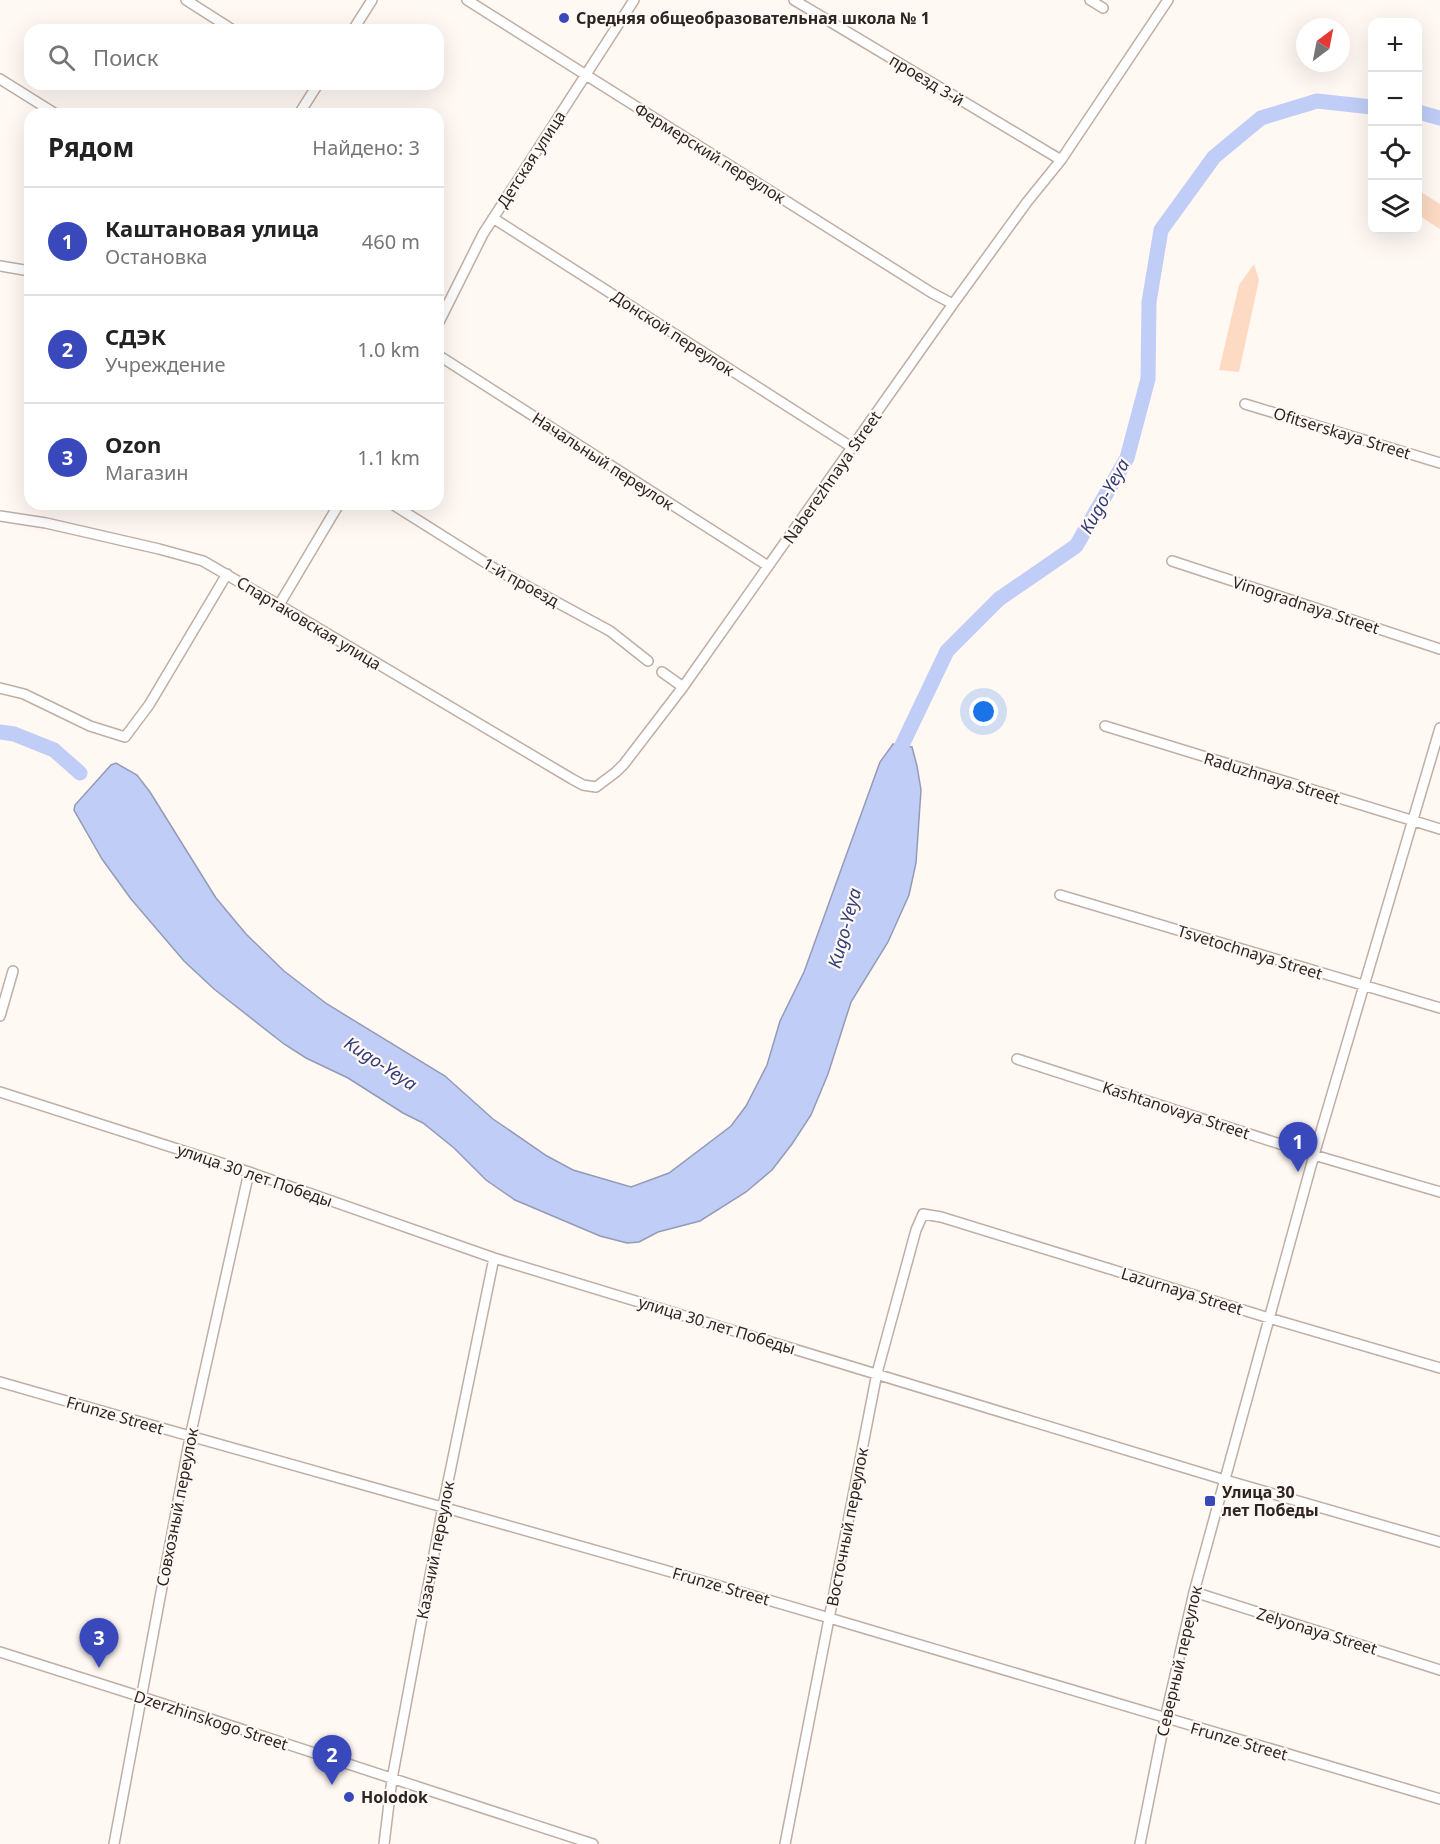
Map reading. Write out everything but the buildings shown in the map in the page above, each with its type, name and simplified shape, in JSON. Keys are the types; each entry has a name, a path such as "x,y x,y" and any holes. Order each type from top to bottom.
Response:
{"street":[{"path":"186,0 224,24"},
{"path":"356,24 372,0"},
{"name":"Фермерский переулок","path":"467,0 932,293 953,304"},
{"name":"Детская улица","path":"444,312 483,234 634,0"},
{"name":"проезд 3-й","path":"794,0 1061,160"},
{"path":"1089,0 1103,8"},
{"name":"Naberezhnaya Street","path":"596,787 616,772 683,687 953,304 1027,202 1061,160 1168,0"},
{"path":"0,79 46,108"},
{"path":"303,108 314,90"},
{"name":"Донской переулок","path":"493,218 853,447"},
{"path":"0,266 24,270"},
{"name":"Начальный переулок","path":"444,359 768,566"},
{"name":"Ofitserskaya Street","path":"1245,404 1440,463"},
{"path":"279,605 335,510"},
{"name":"1-й проезд","path":"402,510 497,570 610,631 648,661"},
{"name":"Спартаковская улица","path":"0,516 46,523 203,561 572,779 583,785 596,787"},
{"name":"Vinogradnaya Street","path":"1172,561 1440,649"},
{"path":"0,688 24,694 90,726 126,737 148,705 227,574"},
{"path":"662,672 683,687"},
{"name":"Raduzhnaya Street","path":"1105,726 1440,829"},
{"name":"Северный переулок","path":"1141,1842 1165,1719 1194,1592 1362,986 1414,821 1440,728"},
{"name":"Tsvetochnaya Street","path":"1060,895 1440,1008"},
{"path":"0,1016 13,971"},
{"name":"Kashtanovaya Street","path":"1017,1059 1314,1155 1440,1192"},
{"name":"улица 30 лет Победы","path":"0,1092 249,1172 494,1258 1225,1480 1440,1542"},
{"name":"Совхозный переулок","path":"114,1844 190,1437 249,1172"},
{"name":"Lazurnaya Street","path":"924,1214 941,1217 1440,1368"},
{"name":"Восточный переулок","path":"785,1844 877,1373 916,1230 924,1214"},
{"name":"Казачий переулок","path":"384,1844 392,1779 443,1506 494,1258"},
{"name":"Frunze Street","path":"0,1382 443,1506 1440,1799"},
{"name":"Zelyonaya Street","path":"1194,1592 1440,1670"},
{"name":"Dzerzhinskogo Street","path":"0,1652 593,1844"},
{"path":"1141,1842 1152,1844"}],"shaded area":[{"path":"1422,193 1440,204 1440,229 1422,218"},
{"path":"1254,264 1259,280 1239,372 1219,370 1239,285"}],"water":[{"path":"893,744 912,747 921,790 916,863 909,895 888,942 851,1002 828,1074 811,1115 772,1170 746,1192 700,1221 658,1232 639,1242 627,1243 600,1236 515,1200 486,1180 454,1148 423,1123 348,1078 306,1058 284,1044 214,989 184,961 131,899 102,859 74,810 75,805 111,765 116,763 137,775 216,898 246,934 284,971 327,1004 445,1076 493,1119 547,1156 573,1170 631,1187 669,1173 731,1126 746,1106 767,1065 780,1021 804,972 880,762"}],"waterway":[{"name":"Kugo-Yeya","path":"893,764 947,651 999,599 1076,546 1127,458 1148,379 1149,302 1161,230 1214,157 1261,118 1317,101 1368,107"},
{"name":"Kugo-Yeya","path":"1422,113 1440,118"},
{"name":"Kugo-Yeya","path":"0,732 14,734 54,750 80,773"}],"place":[{"name":"Средняя общеобразовательная школа № 1","path":"564,18"},
{"name":"Каштановая улица","path":"1298,1172"},
{"name":"Улица 30 лет Победы","path":"1210,1501"},
{"name":"Ozon","path":"99,1668"},
{"name":"СДЭК","path":"332,1785"},
{"name":"Holodok","path":"349,1797"}]}
